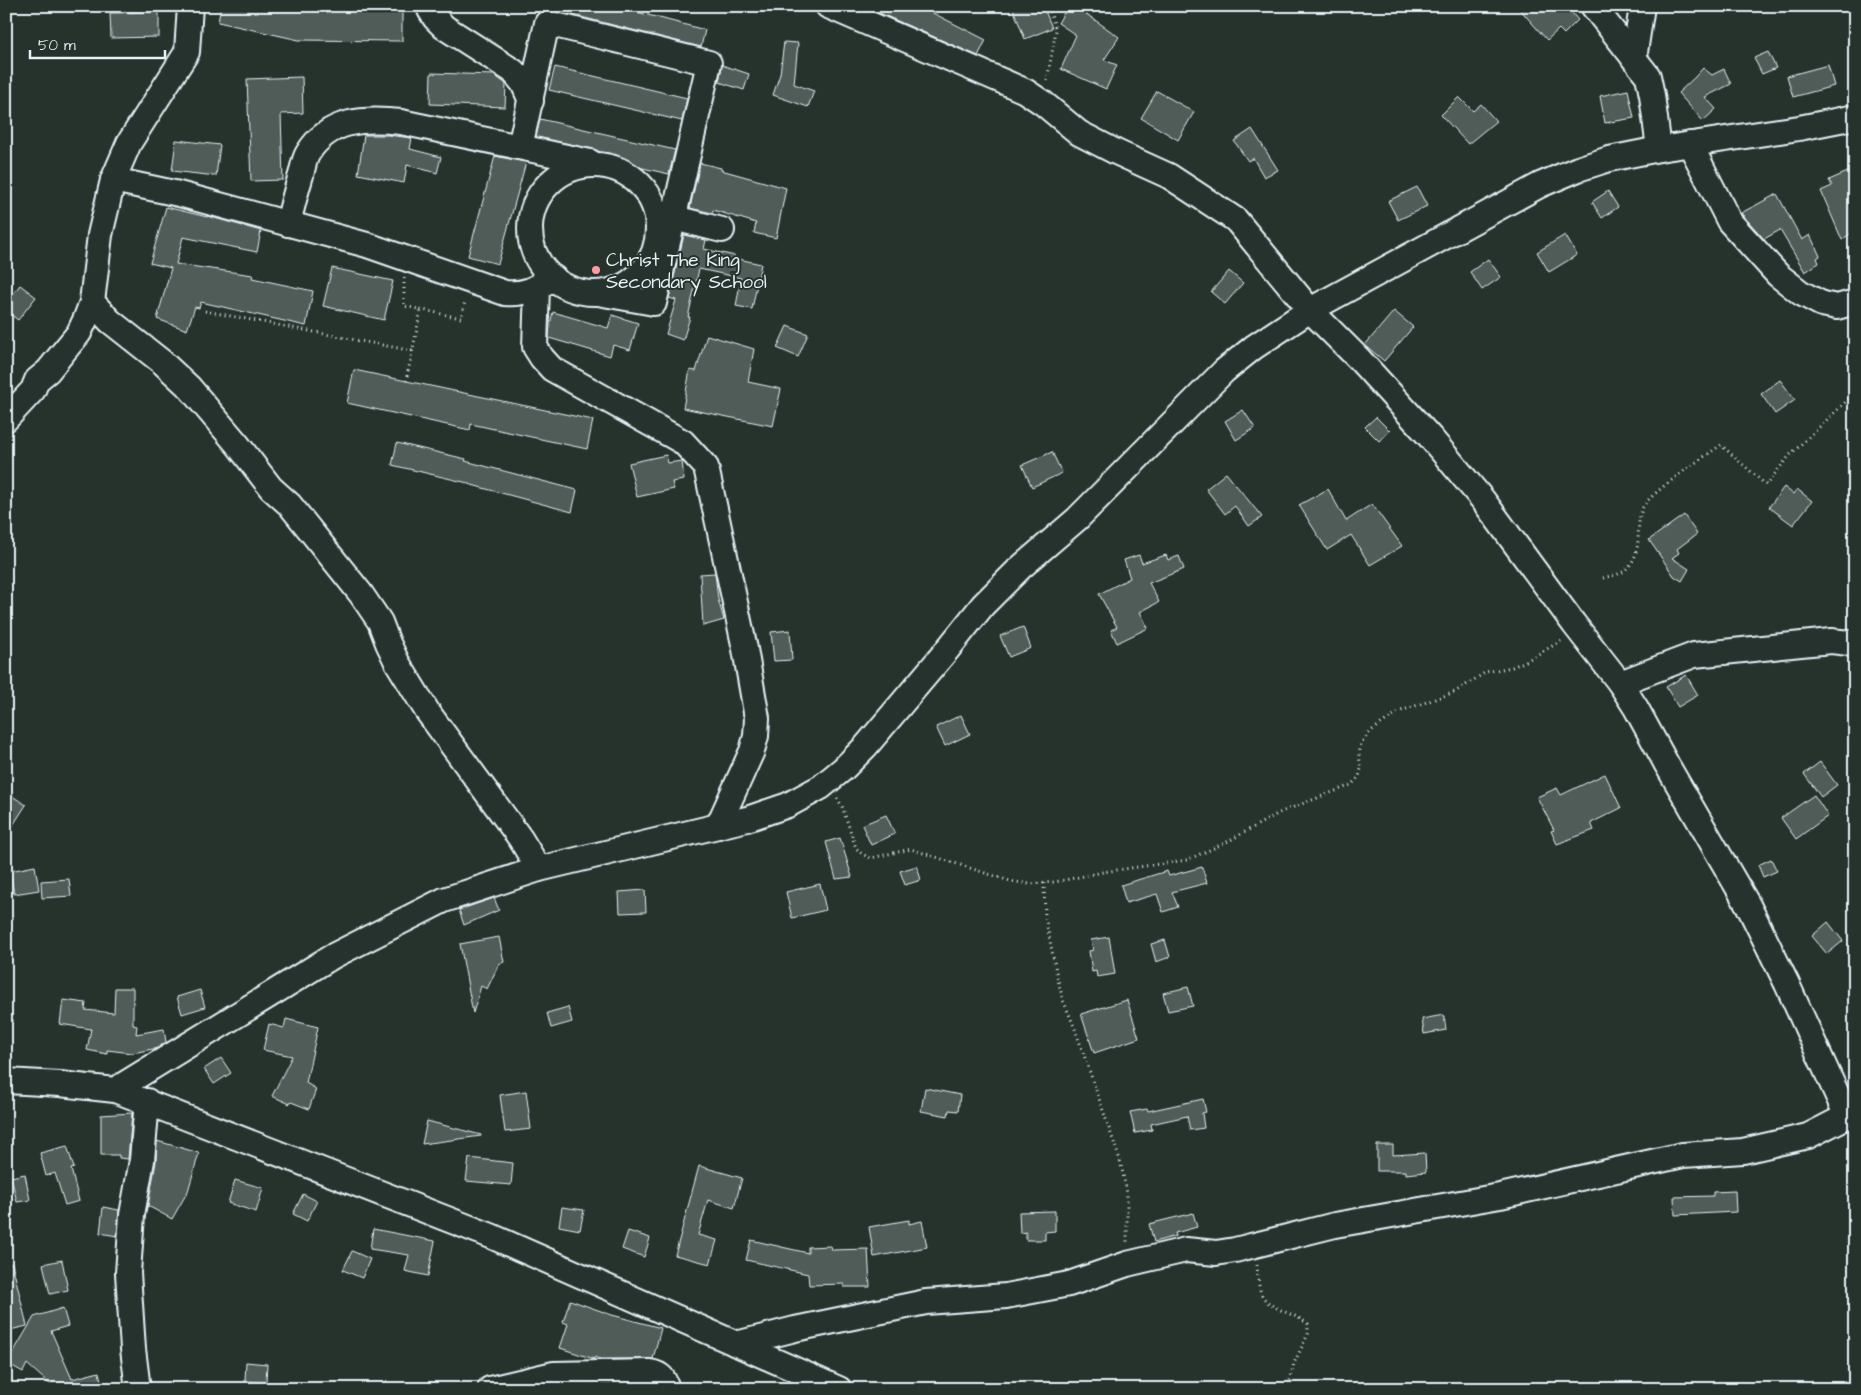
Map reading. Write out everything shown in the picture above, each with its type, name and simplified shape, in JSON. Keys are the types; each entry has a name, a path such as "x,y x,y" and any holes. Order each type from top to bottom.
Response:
{"street":[{"path":"6,419 33,390 37,380 48,371 79,333 92,302 100,235 113,180 129,143 187,52 190,6"},
{"path":"430,6 430,10 435,18 444,27 513,71 523,84 530,101"},
{"path":"828,6 1025,92 1043,103 1078,133 1169,176 1236,220 1310,310 1359,359 1430,437 1483,500 1620,683 1748,906 1787,984 1838,1100 1844,1112 1852,1116"},
{"path":"1593,6 1648,76 1659,149"},
{"path":"1634,59 1642,6"},
{"path":"113,180 179,194 367,246 504,293 518,294 545,282 564,285 580,292 598,293 654,303 665,215 709,63 548,23 520,147"},
{"path":"115,1090 333,956 444,900 539,869 747,819 788,805 821,787 844,769 866,746 983,605 1020,568 1077,519 1224,371 1254,347 1310,310 1540,185 1578,169 1609,159 1659,149 1799,128 1855,117"},
{"path":"288,224 307,154 318,140 332,130 352,121 374,119 400,122 616,168 632,177 645,189 654,204 665,215 722,230"},
{"path":"1690,144 1729,221 1778,275 1800,293 1822,304 1836,307 1855,302"},
{"path":"599,164 582,165 565,171 551,181 539,194 532,210 529,227 532,245 545,282 535,347 552,369 683,442 706,466 743,640 756,718 756,736 752,751 718,826"},
{"path":"598,293 615,290 631,282 644,270 653,256 658,238 658,221 665,215"},
{"path":"92,302 110,320 162,362 189,387 271,488 290,505 326,550 380,622 391,649 427,711 520,838 539,869"},
{"path":"1620,683 1694,655 1830,642 1855,646"},
{"path":"6,1081 115,1090 147,1101 196,1122 491,1236 839,1389"},
{"path":"138,1389 133,1349 128,1273 132,1215 142,1160 147,1101"},
{"path":"736,1344 795,1329 926,1302 1006,1296 1069,1284 1127,1264 1186,1250 1216,1253 1254,1246 1335,1225 1500,1196 1683,1155 1744,1151 1808,1136 1852,1116"},
{"path":"490,1389 554,1374 650,1372 657,1373 663,1378 667,1389"}],"path":[{"path":"1043,103 1056,30 1048,6"},
{"path":"404,258 404,306 460,318 471,281"},
{"path":"406,381 420,310"},
{"path":"205,311 413,351"},
{"path":"1603,578 1623,572 1633,561 1639,544 1638,528 1644,506 1657,492 1721,445 1766,485 1790,455 1855,393"},
{"path":"821,787 837,798 842,806 856,848 862,854 871,858 911,849 1010,881 1029,884 1187,860 1225,843 1280,812 1351,785 1360,777 1359,756 1361,743 1371,731 1398,712 1455,692 1486,672 1512,667 1526,661 1580,632"},
{"path":"1044,883 1045,916 1057,976 1120,1160 1127,1193 1127,1264"},
{"path":"1254,1246 1262,1296 1274,1306 1301,1318 1308,1324 1308,1334 1294,1363 1288,1389"}],"building":[{"path":"221,6 319,6 318,10 402,11 402,41 299,40 218,22"},
{"path":"571,6 614,6 705,30 701,47 569,14"},
{"path":"863,6 916,6 986,40 978,56"},
{"path":"1012,6 1043,6 1052,28 1025,39"},
{"path":"1068,6 1075,6 1119,37 1104,60 1117,65 1106,89 1061,69 1076,35 1058,23"},
{"path":"1517,6 1566,6 1578,20 1564,34 1559,29 1547,40"},
{"path":"159,12 159,37 111,38 110,13"},
{"path":"784,42 798,43 794,84 814,91 808,107 773,95 780,74"},
{"path":"1768,52 1776,68 1762,74 1754,58"},
{"path":"722,65 749,74 744,90 719,82"},
{"path":"1828,65 1834,86 1793,97 1787,76"},
{"path":"555,67 687,98 682,121 549,90"},
{"path":"1703,68 1712,75 1724,69 1731,84 1705,97 1716,109 1703,121 1678,93"},
{"path":"431,73 494,75 506,84 505,107 430,104"},
{"path":"302,77 303,113 281,114 283,180 251,181 247,79"},
{"path":"1628,90 1634,118 1605,123 1600,96"},
{"path":"1157,91 1194,112 1178,140 1141,118"},
{"path":"1459,97 1473,111 1481,104 1496,121 1468,144 1441,115"},
{"path":"540,119 675,150 669,174 603,159 600,152 593,149 536,137"},
{"path":"1252,129 1278,170 1264,177 1253,158 1248,161 1234,141"},
{"path":"364,135 412,138 410,149 441,157 437,173 407,165 404,183 358,174"},
{"path":"176,140 220,145 216,176 172,171"},
{"path":"495,156 526,162 498,264 468,256"},
{"path":"700,163 786,188 776,238 754,233 756,223 713,210 712,213 690,208"},
{"path":"1850,171 1855,183 1855,230 1842,240 1821,191 1832,186 1829,180"},
{"path":"1417,187 1427,206 1398,220 1388,201"},
{"path":"1608,191 1618,207 1602,218 1592,202"},
{"path":"1777,194 1802,240 1810,235 1820,256 1817,258 1819,263 1805,272 1780,230 1764,239 1741,213"},
{"path":"166,207 261,231 257,252 183,237 176,264 253,275 252,278 313,291 306,326 201,302 199,308 195,307 187,330 157,319 171,268 150,263"},
{"path":"684,235 706,240 704,249 761,264 752,309 736,306 741,278 699,269 688,317 690,317 683,340 666,334 676,300 669,298"},
{"path":"1565,235 1577,255 1549,272 1537,252"},
{"path":"1488,259 1501,277 1482,290 1470,272"},
{"path":"332,268 393,281 384,320 323,306"},
{"path":"1229,271 1243,283 1225,304 1211,292"},
{"path":"20,285 36,297 18,320 6,311 6,288 13,294"},
{"path":"1394,311 1413,327 1384,361 1365,345"},
{"path":"553,312 608,328 612,315 638,323 630,350 613,345 610,356 549,338"},
{"path":"787,326 808,334 798,357 777,348"},
{"path":"707,335 754,349 748,382 781,389 773,426 683,408 690,370 696,371"},
{"path":"354,370 593,420 587,449 471,424 470,430 347,403"},
{"path":"1780,380 1795,400 1775,414 1761,394"},
{"path":"1243,410 1255,428 1236,440 1225,421"},
{"path":"1376,417 1390,431 1379,441 1365,427"},
{"path":"397,443 466,459 465,461 577,490 572,512 468,483 392,465"},
{"path":"1052,452 1062,473 1032,487 1022,465"},
{"path":"666,455 668,463 682,461 684,480 672,482 674,489 637,497 629,463"},
{"path":"1226,473 1262,517 1249,526 1235,506 1225,514 1206,489"},
{"path":"1784,487 1793,494 1797,489 1812,501 1793,525 1769,507"},
{"path":"1328,489 1346,521 1372,504 1402,546 1370,565 1351,535 1327,550 1299,505"},
{"path":"1684,515 1697,534 1677,549 1679,553 1672,558 1689,569 1682,581 1674,576 1649,540"},
{"path":"1139,555 1142,563 1166,555 1168,560 1179,556 1184,569 1149,583 1159,602 1140,612 1148,628 1117,643 1111,630 1117,627 1099,594 1130,578 1124,560"},
{"path":"715,573 718,599 724,620 703,626 700,574"},
{"path":"1023,627 1031,648 1009,657 1000,636"},
{"path":"790,630 792,660 774,661 771,632"},
{"path":"1686,675 1698,695 1678,707 1666,687"},
{"path":"961,715 970,734 945,746 936,727"},
{"path":"1820,762 1837,785 1821,797 1804,774"},
{"path":"1605,774 1621,808 1591,823 1594,830 1557,844 1551,831 1554,830 1537,797 1557,788 1561,795"},
{"path":"6,792 26,805 6,836"},
{"path":"1814,795 1828,816 1796,839 1781,818"},
{"path":"886,815 895,834 871,845 862,825"},
{"path":"840,838 852,877 836,879 826,842"},
{"path":"1771,859 1777,871 1763,877 1758,865"},
{"path":"35,866 39,890 14,894 10,871"},
{"path":"917,866 921,880 905,885 900,871"},
{"path":"1202,867 1207,883 1172,892 1178,907 1163,912 1157,894 1126,903 1121,885 1167,871 1169,876"},
{"path":"69,879 71,896 42,898 41,881"},
{"path":"820,884 826,910 792,918 786,892"},
{"path":"645,890 646,912 620,913 619,892"},
{"path":"494,898 499,910 464,925 459,910"},
{"path":"1828,922 1843,941 1827,954 1812,936"},
{"path":"499,937 504,962 499,964 487,989 481,986 473,1013 460,944"},
{"path":"1109,937 1115,974 1097,977 1096,971 1092,972 1089,951 1093,950 1091,940"},
{"path":"1165,940 1170,957 1156,962 1151,944"},
{"path":"1188,987 1193,1006 1168,1011 1163,993"},
{"path":"115,988 133,988 133,1025 137,1026 136,1034 164,1029 166,1042 158,1048 132,1053 107,1050 107,1054 87,1050 91,1029 60,1024 63,1000 86,1003 85,1010 114,1013"},
{"path":"200,990 205,1007 182,1014 177,997"},
{"path":"1127,1000 1139,1038 1094,1053 1081,1014"},
{"path":"568,1007 572,1022 551,1028 547,1013"},
{"path":"1444,1015 1446,1030 1424,1034 1422,1019"},
{"path":"286,1019 318,1027 306,1083 316,1089 309,1109 291,1102 290,1104 272,1096 292,1056 263,1050 269,1024 284,1028"},
{"path":"221,1058 231,1073 214,1084 204,1069"},
{"path":"925,1088 960,1095 958,1111 949,1110 948,1116 921,1111"},
{"path":"526,1091 531,1129 505,1132 500,1095"},
{"path":"1203,1099 1206,1112 1202,1113 1204,1128 1190,1130 1187,1116 1151,1124 1152,1130 1135,1133 1130,1112 1147,1109 1148,1111"},
{"path":"132,1113 128,1159 119,1158 119,1155 101,1155 101,1115"},
{"path":"427,1121 481,1135 481,1136 422,1144"},
{"path":"157,1141 199,1153 188,1191 172,1219 148,1206 156,1162"},
{"path":"1377,1145 1393,1145 1393,1155 1425,1153 1426,1172 1406,1174 1406,1171 1377,1171"},
{"path":"67,1146 74,1168 71,1169 79,1201 65,1205 55,1173 46,1176 40,1153"},
{"path":"469,1158 513,1163 511,1185 466,1181"},
{"path":"699,1166 742,1178 734,1208 708,1200 698,1235 717,1240 710,1264 675,1255"},
{"path":"25,1174 30,1200 17,1202 11,1177"},
{"path":"235,1180 263,1188 256,1212 228,1203"},
{"path":"1735,1191 1736,1212 1675,1215 1674,1197 1713,1196 1713,1192"},
{"path":"303,1194 317,1201 307,1221 293,1214"},
{"path":"103,1207 119,1210 117,1236 100,1233"},
{"path":"562,1207 584,1210 580,1230 559,1226"},
{"path":"1055,1211 1055,1231 1045,1232 1045,1240 1026,1240 1026,1232 1020,1233 1019,1212"},
{"path":"1193,1213 1197,1227 1175,1233 1176,1236 1154,1242 1149,1224"},
{"path":"909,1220 909,1224 922,1221 927,1247 874,1257 869,1227"},
{"path":"373,1229 435,1241 428,1276 405,1271 409,1255 370,1249"},
{"path":"628,1231 650,1238 644,1257 622,1249"},
{"path":"751,1240 808,1253 808,1247 831,1246 832,1250 868,1249 870,1287 844,1287 844,1284 809,1285 808,1274 746,1260"},
{"path":"352,1251 370,1259 362,1278 343,1270"},
{"path":"62,1260 68,1290 50,1294 43,1264"},
{"path":"12,1263 27,1326 10,1330 6,1316 6,1264"},
{"path":"570,1300 612,1315 661,1328 653,1359 599,1359 595,1357 594,1359 560,1348 568,1324 563,1322"},
{"path":"63,1308 68,1326 51,1331 72,1379 99,1372 103,1389 53,1389 27,1364 23,1372 7,1363 34,1317"},
{"path":"246,1362 267,1364 266,1382 245,1381"}],"place":[{"name":"Christ The King Secondary School","path":"596,270"}]}
